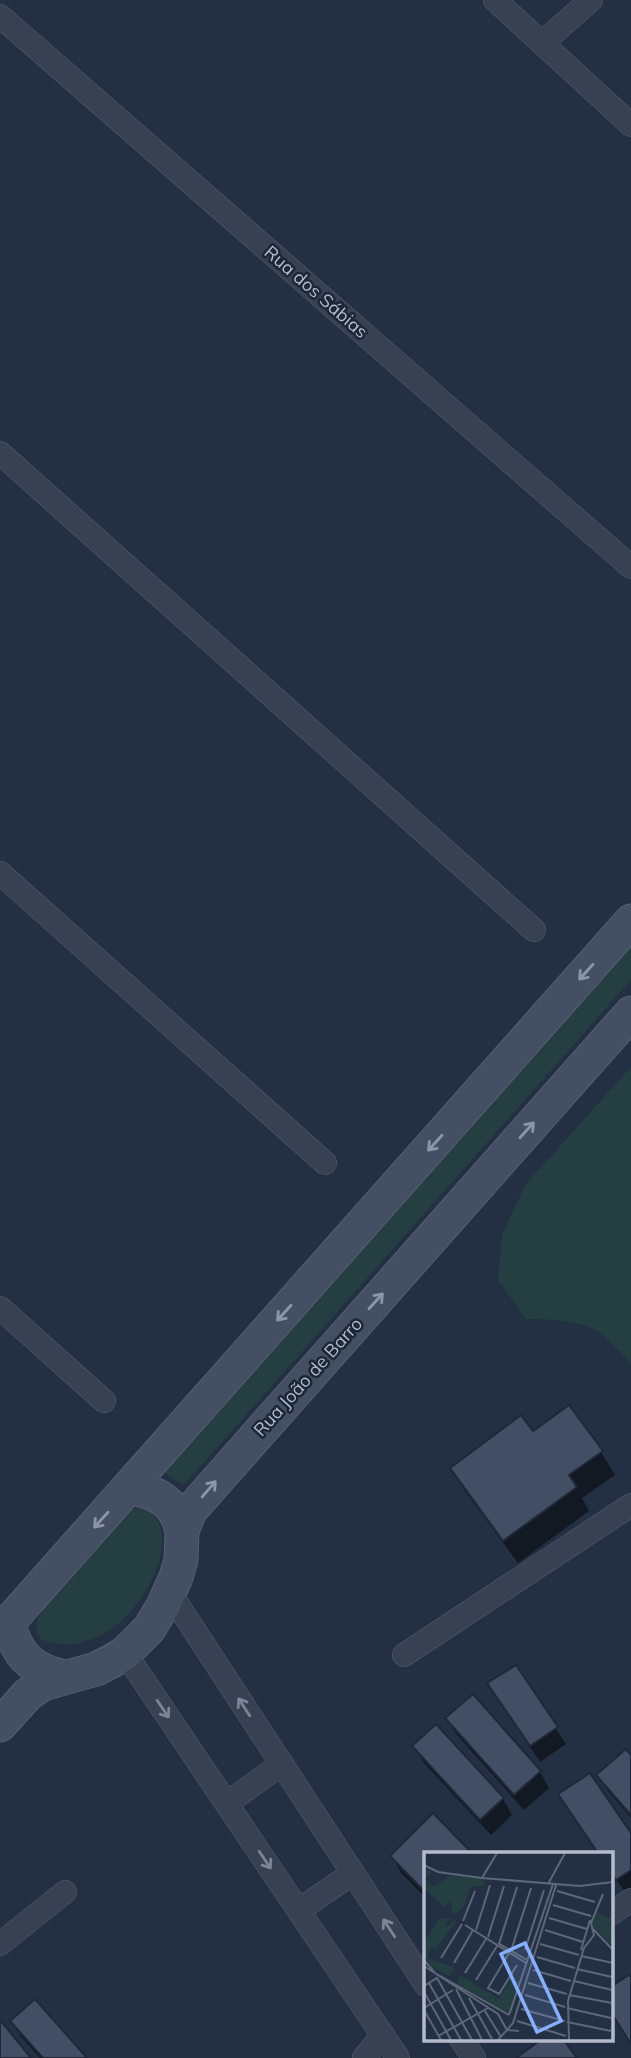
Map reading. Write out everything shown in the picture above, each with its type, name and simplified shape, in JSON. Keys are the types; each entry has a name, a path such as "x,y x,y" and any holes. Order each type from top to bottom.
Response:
{"street":[{"path":"495,0 631,125"},
{"path":"542,43 591,0"},
{"name":"Rua dos Sábias","path":"0,16 631,567"},
{"path":"0,453 534,930"},
{"path":"0,873 325,1163"},
{"path":"64,1677 47,1673 22,1656 4,1628 631,921"},
{"name":"Rua João de Barro","path":"0,1725 28,1693 43,1684 96,1669 125,1653 149,1629 170,1594 181,1560 182,1531 190,1511 631,1013"},
{"path":"0,1308 104,1401"},
{"path":"129,1488 145,1489 165,1500 180,1521 182,1531"},
{"path":"404,1655 631,1505"},
{"path":"170,1594 424,1982"},
{"path":"125,1653 398,2058"},
{"path":"227,1803 282,1764"},
{"path":"299,1910 353,1873"},
{"path":"0,1944 65,1892"},
{"path":"614,1912 631,1900"},
{"path":"364,2058 383,2035"}],"green space":[{"path":"631,934 631,980 184,1485 158,1469"},
{"path":"631,1067 631,1364 608,1340 586,1326 526,1319 498,1280 502,1235 525,1185"},
{"path":"142,1505 155,1517 161,1532 162,1548 158,1566 140,1599 118,1624 94,1638 70,1644 41,1640 36,1624 43,1609 126,1515"}],"building":[{"path":"569,1405 603,1451 569,1475 577,1487 503,1541 450,1468 521,1415 533,1431"},
{"path":"516,1665 558,1727 530,1746 487,1683"},
{"path":"473,1694 541,1771 514,1795 445,1718"},
{"path":"436,1724 504,1798 480,1820 412,1746"},
{"path":"626,1749 631,1755 631,1815 596,1775"},
{"path":"590,1773 631,1833 631,1870 616,1880 614,1852 597,1852 558,1794"},
{"path":"433,1813 471,1852 424,1852 424,1891 390,1856"},
{"path":"629,1975 631,1977 631,2044 614,2017 614,1985"},
{"path":"35,1999 87,2058 43,2058 10,2021"},
{"path":"0,2020 31,2058 0,2058"},
{"path":"541,2040 564,2040 577,2058 516,2058"}]}
